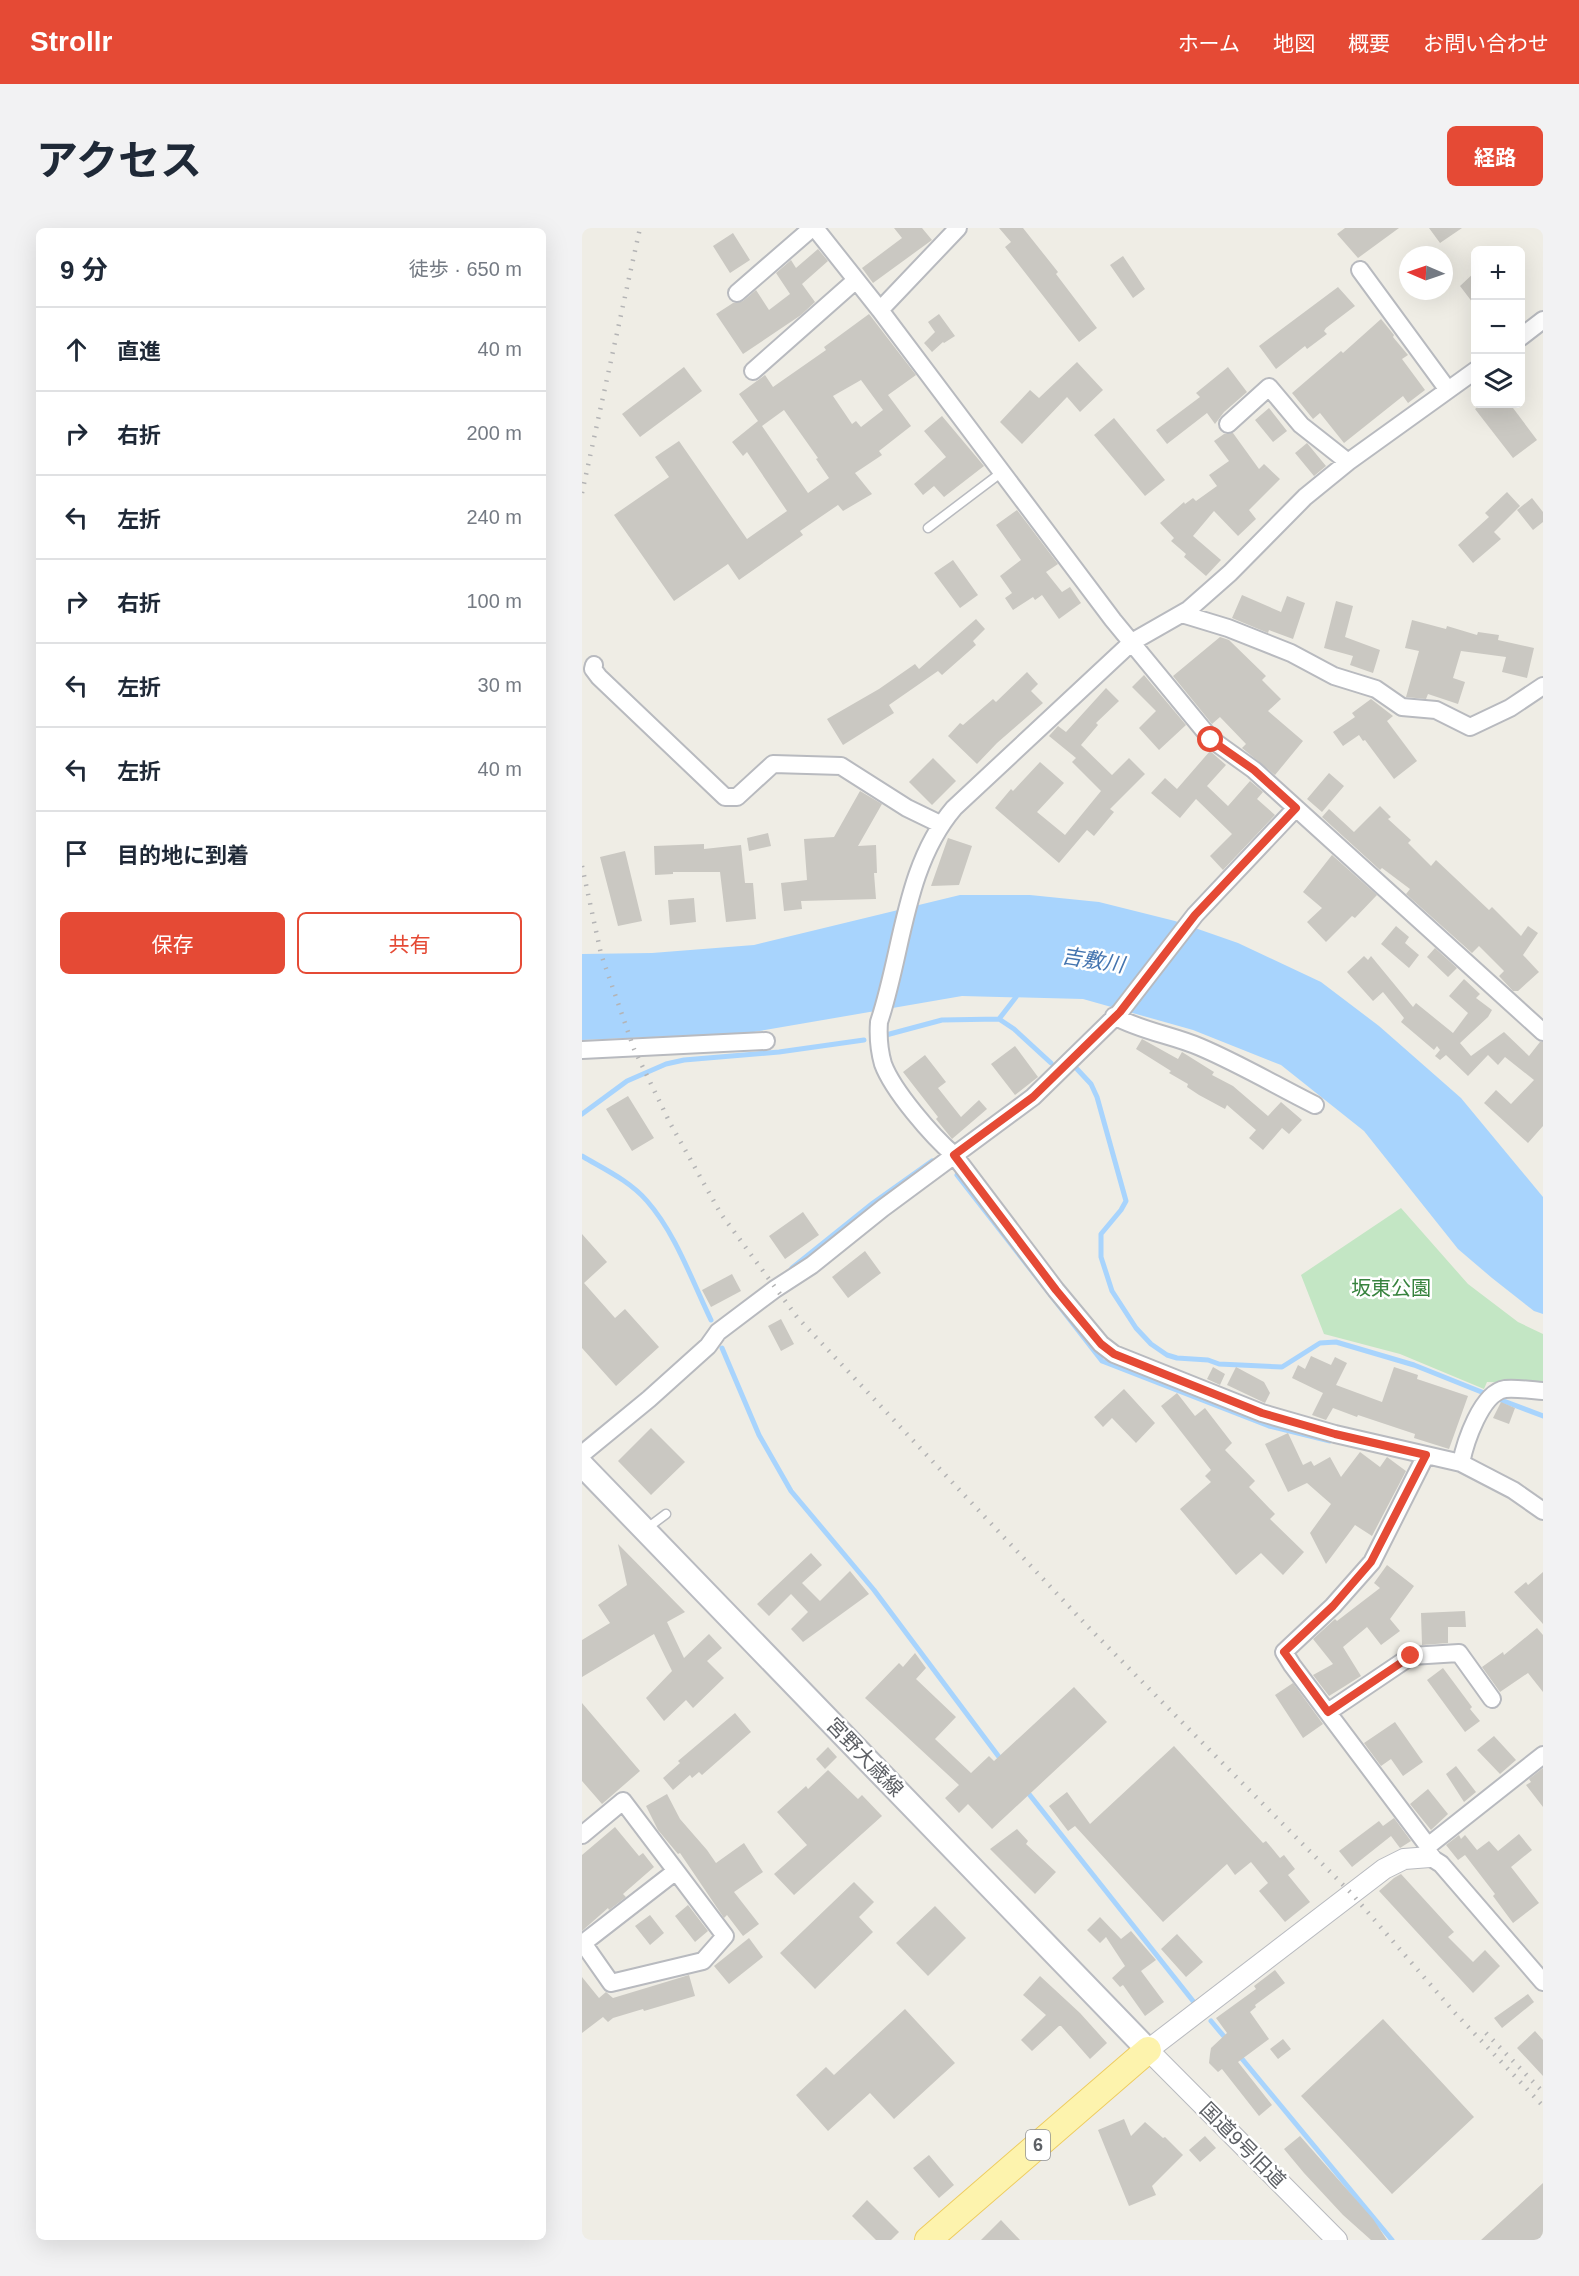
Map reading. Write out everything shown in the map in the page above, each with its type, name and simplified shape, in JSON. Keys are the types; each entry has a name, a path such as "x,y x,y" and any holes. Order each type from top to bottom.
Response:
{"main road":[{"name":"宮野大歳線","path":"582,1465 1148,2050"},
{"name":"6","path":"928,2240 1148,2050"}],"street":[{"path":"737,293 814,228 880,310 1113,620 1211,740 1254,770 1543,1032"},
{"path":"880,310 958,228"},
{"path":"1360,270 1448,390"},
{"path":"753,371 856,280"},
{"path":"1525,334 1543,320"},
{"path":"1471,374 1348,462 1305,497 1230,573 1182,614 1132,642 954,808 940,824 927,847 912,897 878,1036 883,1063 890,1080 941,1144 954,1155 1056,1290 1095,1337 1114,1354 1262,1413 1335,1434 1461,1463 1513,1490 1543,1511"},
{"path":"1228,424 1269,387 1301,425 1348,462"},
{"path":"1182,614 1228,628 1291,653 1334,676 1376,689 1402,707 1436,710 1470,727 1510,708 1543,686"},
{"path":"594,665 593,669 599,677 725,797 736,798 773,764 841,766 907,808 940,824"},
{"path":"582,1454 649,1399 708,1346 718,1332 775,1289 812,1265 1033,1097 1117,1014 1195,915 1296,808"},
{"path":"1117,1014 1134,1027 1173,1037 1202,1048 1316,1106"},
{"path":"582,1050 766,1041"},
{"path":"1461,1463 1470,1432 1489,1399 1504,1389 1543,1391"},
{"path":"1426,1455 1371,1562 1333,1606 1284,1652 1429,1851 1543,1982"},
{"path":"1328,1712 1411,1656 1459,1653 1492,1699"},
{"path":"1148,2050 1384,1869 1404,1859 1429,1851 1543,1755"},
{"path":"582,1835 623,1801 676,1871 725,1936 703,1961 611,1983 583,1943 676,1871"},
{"name":"国道9号旧道","path":"1148,2050 1338,2240"}],"lane":[{"path":"928,528 1002,472"},
{"path":"646,1530 666,1514"}],"green space":[{"name":"坂東公園","path":"1401,1208 1468,1284 1518,1322 1543,1334 1543,1383 1487,1382 1484,1389 1400,1354 1324,1334 1301,1275"}],"water":[{"name":"吉敷川","path":"960,895 1030,895 1099,902 1175,921 1238,943 1321,982 1379,1026 1461,1098 1543,1197 1543,1314 1534,1311 1458,1249 1364,1131 1281,1065 1193,1030 1083,999 962,996 748,1033 582,1040 582,954 652,953 754,945"}],"building":[{"path":"894,228 922,228 932,240 873,283 862,268 902,238"},
{"path":"999,228 1023,228 1058,272 1056,274 1097,328 1079,342 1005,247 1011,242"},
{"path":"1345,228 1399,228 1358,258 1337,234"},
{"path":"1429,228 1462,228 1440,243"},
{"path":"733,233 750,260 730,273 713,246"},
{"path":"818,249 828,261 802,284 815,302 801,315 743,354 716,314 733,303 743,301 756,290 769,310 790,294 776,273 791,260 796,268"},
{"path":"1123,256 1145,289 1133,298 1110,265"},
{"path":"1471,276 1471,300 1460,286"},
{"path":"1338,287 1355,306 1326,328 1324,331 1327,334 1307,349 1305,346 1276,369 1259,346"},
{"path":"869,314 916,375 888,395 911,426 879,451 882,455 855,473 872,494 843,511 838,505 800,531 803,535 739,580 728,564 674,601 614,515 669,477 655,457 679,441 747,539 787,511 747,452 743,456 732,442 758,421 739,394 765,375 773,387 826,350 824,347","holes":["861,380 883,410 861,427 856,421 852,424 833,396","784,410 818,458 816,459 829,478 808,493 762,426"]},
{"path":"939,314 955,336 943,342 932,352 924,343 935,332 928,322"},
{"path":"1381,319 1408,355 1402,359 1425,390 1408,403 1403,396 1344,443 1320,413 1313,419 1292,393 1341,351 1343,353"},
{"path":"1077,362 1103,390 1080,412 1067,397 1022,444 1000,422 1030,390 1039,398"},
{"path":"684,367 702,391 640,437 622,414"},
{"path":"1228,367 1247,392 1224,412 1215,424 1207,413 1167,444 1156,430 1200,397 1196,393"},
{"path":"1269,408 1287,431 1273,442 1255,420"},
{"path":"1513,408 1537,440 1513,458 1475,409"},
{"path":"942,416 984,466 944,497 934,486 923,495 914,484 946,457 924,431"},
{"path":"1114,418 1165,480 1145,496 1094,435"},
{"path":"1233,433 1259,469 1264,464 1280,479 1249,510 1256,519 1238,536 1214,511 1193,536 1221,560 1206,576 1184,557 1186,554 1171,541 1174,538 1160,523 1184,502 1185,504 1193,498 1196,501 1217,486 1209,475 1229,461 1214,441 1224,434"},
{"path":"1307,443 1326,466 1314,476 1295,453"},
{"path":"1507,492 1520,506 1494,532 1501,539 1473,563 1458,545 1489,517 1485,513"},
{"path":"1532,498 1543,512 1543,522 1533,530 1517,510"},
{"path":"1017,510 1058,564 1046,572 1062,592 1070,587 1081,603 1059,619 1042,595 1035,600 1033,597 1013,610 1005,598 1012,593 1000,576 1021,560 996,525"},
{"path":"953,560 978,595 960,608 934,573"},
{"path":"1242,595 1281,612 1287,596 1305,603 1293,639 1269,630 1268,633 1232,618"},
{"path":"1336,601 1353,606 1345,637 1380,650 1373,673 1350,665 1353,656 1324,648"},
{"path":"976,619 985,629 973,641 976,645 942,675 938,671 889,705 894,713 843,745 827,719 879,689 915,664 919,669"},
{"path":"1412,620 1446,629 1447,626 1477,635 1478,632 1499,635 1498,640 1534,648 1527,678 1502,672 1506,657 1461,651 1453,678 1465,682 1458,704 1428,694 1426,699 1406,697 1419,651 1405,648"},
{"path":"1220,637 1229,640 1266,676 1262,680 1281,699 1268,711 1303,741 1275,775 1242,748 1246,744 1220,717 1212,724 1173,676"},
{"path":"1027,672 1038,684 1031,691 1043,703 997,743 977,764 948,736 960,723 963,725 993,699 996,702"},
{"path":"1144,675 1186,725 1159,750 1139,728 1156,711 1132,687"},
{"path":"1106,688 1119,701 1096,723 1098,725 1081,745 1112,775 1129,758 1145,774 1110,809 1114,812 1094,836 1087,830 1059,863 995,808 1011,789 1013,791 1040,762 1064,783 1037,812 1065,835 1101,791 1072,762 1076,758 1049,736 1058,726 1066,732"},
{"path":"1371,699 1393,716 1387,721 1417,761 1394,779 1359,735 1343,746 1333,732 1355,717 1352,713"},
{"path":"1210,751 1226,765 1207,786 1228,806 1250,781 1263,792 1257,799 1275,815 1223,870 1210,856 1232,834 1196,799 1180,818 1151,793 1165,778 1177,789"},
{"path":"933,758 956,781 932,805 909,782"},
{"path":"1329,773 1344,786 1322,812 1307,799"},
{"path":"860,791 882,804 858,846 876,845 877,873 874,873 876,899 801,901 802,909 784,911 781,883 807,880 804,839 834,837"},
{"path":"1380,806 1391,817 1388,819 1411,840 1408,843 1431,866 1436,860 1489,910 1492,907 1521,936 1528,926 1538,933 1523,955 1539,972 1518,991 1513,991 1499,976 1504,971 1479,946 1472,953 1406,894 1410,889 1382,868 1380,870 1322,817 1329,809 1354,832"},
{"path":"768,833 771,846 749,851 747,838"},
{"path":"948,838 972,846 959,885 931,886"},
{"path":"704,844 704,849 741,845 745,883 753,883 756,919 726,922 720,872 673,872 673,874 655,875 654,846"},
{"path":"625,851 642,921 618,926 600,857"},
{"path":"1332,855 1377,895 1355,918 1352,916 1326,942 1307,922 1322,908 1303,892"},
{"path":"694,898 696,922 670,925 668,900"},
{"path":"1396,926 1409,937 1405,943 1419,955 1409,968 1381,944"},
{"path":"1435,948 1457,968 1448,977 1427,957"},
{"path":"1364,956 1368,960 1371,956 1413,1007 1416,1003 1453,1033 1468,1013 1449,996 1464,979 1480,994 1476,998 1492,1010 1488,1017 1460,1043 1471,1056 1504,1032 1529,1056 1540,1042 1543,1042 1543,1126 1528,1143 1484,1103 1496,1090 1511,1104 1534,1080 1505,1057 1498,1065 1488,1055 1468,1076 1446,1055 1440,1060 1435,1056 1440,1050 1437,1046 1434,1050 1401,1022 1404,1018 1383,992 1373,1001 1347,972"},
{"path":"1142,1039 1178,1059 1182,1052 1214,1072 1212,1075 1233,1086 1268,1116 1281,1102 1302,1120 1289,1134 1282,1128 1263,1150 1249,1138 1256,1130 1227,1105 1225,1109 1199,1095 1187,1087 1188,1084 1169,1073 1171,1071 1136,1049"},
{"path":"1015,1046 1038,1077 1015,1095 991,1064"},
{"path":"925,1055 946,1082 938,1088 961,1117 979,1100 987,1109 952,1139 903,1072"},
{"path":"628,1096 654,1138 632,1151 606,1109"},
{"path":"803,1212 819,1235 785,1259 769,1236"},
{"path":"582,1234 607,1262 584,1283 615,1318 625,1309 659,1347 616,1386 582,1348"},
{"path":"865,1251 881,1273 848,1298 832,1277"},
{"path":"732,1274 741,1291 711,1307 702,1290"},
{"path":"781,1319 794,1344 781,1351 768,1326"},
{"path":"1311,1356 1331,1365 1335,1357 1347,1363 1336,1385 1382,1402 1394,1367 1418,1375 1417,1379 1468,1396 1449,1449 1414,1438 1415,1434 1333,1408 1326,1420 1312,1415 1323,1393 1292,1378 1298,1365 1305,1369"},
{"path":"1213,1367 1225,1374 1220,1385 1207,1379"},
{"path":"1236,1367 1264,1382 1270,1393 1265,1403 1227,1385"},
{"path":"1124,1389 1155,1423 1136,1443 1112,1418 1103,1427 1094,1417"},
{"path":"1177,1393 1195,1416 1205,1408 1232,1443 1225,1450 1255,1481 1249,1487 1275,1514 1270,1519 1304,1552 1283,1575 1261,1553 1236,1575 1180,1509 1211,1482 1205,1476 1211,1470 1161,1406"},
{"path":"1501,1402 1515,1408 1509,1424 1493,1418"},
{"path":"651,1428 685,1462 651,1495 618,1461"},
{"path":"1288,1433 1303,1465 1311,1461 1314,1466 1330,1457 1341,1477 1360,1452 1380,1467 1387,1457 1406,1471 1372,1536 1355,1525 1326,1564 1310,1533 1331,1504 1307,1483 1288,1492 1265,1444"},
{"path":"618,1544 685,1612 667,1622 684,1658 709,1634 722,1648 707,1661 724,1678 693,1708 686,1700 664,1721 646,1698 672,1671 654,1634 582,1677 582,1640 610,1623 598,1605 627,1585"},
{"path":"811,1553 822,1565 802,1583 820,1601 850,1571 869,1594 803,1642 791,1629 808,1612 791,1594 769,1616 757,1604"},
{"path":"1387,1565 1414,1586 1390,1619 1400,1631 1381,1645 1367,1627 1343,1647 1361,1676 1329,1696 1313,1675 1333,1664 1313,1639 1335,1619 1337,1621 1380,1588 1374,1583"},
{"path":"1543,1572 1543,1624 1514,1592 1526,1582 1528,1585"},
{"path":"1465,1611 1466,1627 1448,1627 1448,1643 1422,1645 1421,1613"},
{"path":"1537,1628 1543,1635 1543,1692 1528,1673 1500,1692 1482,1667 1503,1652 1504,1655"},
{"path":"915,1653 926,1668 916,1679 956,1717 935,1739 971,1773 989,1756 994,1761 1074,1687 1107,1722 992,1829 968,1804 959,1813 945,1798 959,1785 865,1698 899,1663 903,1667"},
{"path":"1443,1668 1480,1721 1465,1732 1427,1680"},
{"path":"1293,1683 1323,1724 1303,1738 1275,1695"},
{"path":"582,1703 640,1771 602,1804 582,1781"},
{"path":"735,1713 751,1732 702,1775 699,1772 692,1778 690,1775 673,1790 663,1778 680,1763 678,1761"},
{"path":"1395,1722 1423,1762 1403,1776 1391,1759 1381,1766 1364,1743"},
{"path":"1494,1736 1516,1760 1500,1774 1477,1750"},
{"path":"1174,1746 1263,1843 1266,1841 1280,1858 1284,1855 1295,1869 1288,1875 1310,1902 1285,1922 1259,1891 1268,1883 1251,1862 1235,1875 1227,1864 1163,1922 1075,1826 1068,1831 1049,1806 1067,1792 1090,1824"},
{"path":"828,1747 837,1757 825,1769 816,1759"},
{"path":"1456,1766 1476,1792 1464,1802 1446,1774"},
{"path":"1543,1768 1543,1807 1526,1785 1531,1782 1529,1779"},
{"path":"828,1770 858,1799 862,1795 882,1816 794,1895 774,1874 807,1845 777,1812 806,1786 808,1789"},
{"path":"1428,1789 1448,1814 1431,1830 1410,1804"},
{"path":"667,1794 680,1819 716,1863 744,1843 763,1872 734,1892 759,1924 743,1936 727,1915 724,1918 680,1853 678,1854 658,1830 646,1806"},
{"path":"1394,1818 1411,1841 1400,1848 1391,1836 1352,1867 1339,1851 1379,1821 1383,1826"},
{"path":"615,1827 639,1856 643,1853 654,1867 623,1894 626,1897 609,1910 608,1908 582,1931 582,1855"},
{"path":"1017,1829 1028,1841 1026,1844 1056,1872 1035,1894 990,1849"},
{"path":"1519,1834 1532,1850 1511,1867 1539,1903 1513,1923 1493,1896 1495,1894 1465,1855 1458,1860 1446,1845 1459,1835 1461,1839 1465,1835 1477,1850 1489,1841 1498,1851"},
{"path":"1401,1874 1454,1932 1448,1937 1473,1962 1485,1950 1500,1966 1473,1993 1379,1891"},
{"path":"854,1882 874,1902 859,1917 873,1932 815,1989 780,1953"},
{"path":"688,1905 708,1931 695,1942 675,1916"},
{"path":"935,1906 966,1938 928,1976 896,1943"},
{"path":"650,1915 664,1933 650,1945 635,1926"},
{"path":"1100,1917 1121,1939 1131,1931 1156,1960 1141,1971 1164,2002 1145,2016 1123,1985 1120,1987 1112,1978 1125,1966 1106,1937 1100,1943 1087,1930"},
{"path":"1177,1934 1203,1962 1186,1977 1161,1949"},
{"path":"749,1938 763,1957 729,1984 714,1966"},
{"path":"1275,1970 1285,1983 1255,2005 1256,2007 1250,2012 1269,2039 1238,2062 1272,2105 1259,2116 1222,2069 1218,2072 1209,2063 1211,2048 1227,2033 1216,2018 1256,1989 1254,1986"},
{"path":"689,1975 695,1996 644,2011 643,2009 613,2018 608,2022 603,2017 582,2033 582,1977 599,1998 606,1992 613,1998"},
{"path":"1040,1976 1080,2013 1107,2043 1090,2059 1061,2026 1032,2051 1021,2040 1046,2015 1023,1995"},
{"path":"1528,1994 1534,2002 1502,2028 1494,2018"},
{"path":"905,2009 955,2063 894,2119 870,2093 828,2131 796,2095 826,2067 834,2075"},
{"path":"1383,2019 1474,2117 1392,2194 1301,2096"},
{"path":"1535,2031 1543,2040 1543,2076 1517,2048"},
{"path":"1283,2039 1291,2049 1278,2059 1270,2049"},
{"path":"1124,2119 1131,2136 1145,2122 1183,2155 1152,2186 1156,2195 1129,2206 1098,2130"},
{"path":"1205,2136 1216,2148 1200,2162 1189,2150"},
{"path":"1300,2136 1373,2219 1387,2240 1371,2240 1343,2215 1304,2173 1284,2149"},
{"path":"929,2155 954,2185 939,2198 913,2168"},
{"path":"1543,2183 1543,2240 1481,2240"},
{"path":"867,2200 899,2232 891,2240 876,2240 852,2216"},
{"path":"1001,2220 1020,2240 981,2240"}],"waterway":[{"path":"886,1035 942,1020 999,1019 1016,997"},
{"path":"999,1019 1014,1029 1051,1063"},
{"path":"582,1114 627,1081 666,1064 684,1060 779,1052 864,1040"},
{"path":"1077,1069 1091,1084 1097,1097 1126,1201 1101,1234 1101,1257 1112,1291 1136,1328 1151,1344 1167,1355 1177,1358 1208,1360 1219,1364 1282,1367 1320,1343 1336,1342 1414,1365 1484,1393"},
{"path":"582,1156 633,1187 647,1201 667,1228 711,1320"},
{"path":"792,1268 873,1203 932,1161"},
{"path":"957,1175 1102,1361 1269,1426 1330,1441"},
{"path":"722,1348 759,1435 791,1491 874,1590 1002,1761"},
{"path":"1501,1400 1543,1416"},
{"path":"1025,1789 1193,2001"},
{"path":"1211,2021 1227,2040"},
{"path":"1238,2054 1392,2240"}],"railway":[{"path":"582,493 640,228"},
{"path":"582,866 601,954 634,1049 670,1123 721,1214 797,1317 1091,1630 1352,1894 1455,2013 1543,2106"},
{"path":"1486,2033 1543,2092"}],"route":[{"path":"1211,740 1254,770 1296,808 1195,915 1120,1012 1033,1097 954,1155 1056,1290 1089,1331 1114,1354 1262,1413 1335,1434 1426,1455 1371,1562 1333,1606 1284,1652 1328,1712 1411,1656"}]}
